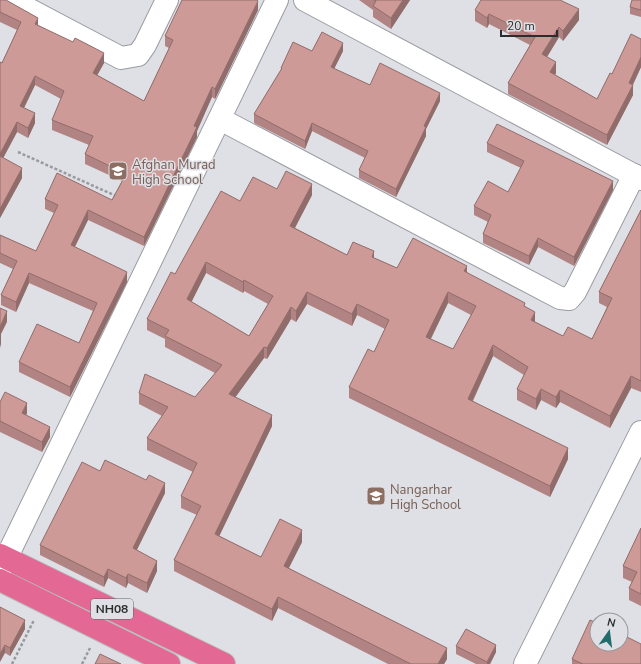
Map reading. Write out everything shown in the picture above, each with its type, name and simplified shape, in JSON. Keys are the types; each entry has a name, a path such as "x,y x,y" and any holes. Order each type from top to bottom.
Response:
{"highway":[{"name":"NH08","path":"2,561 224,664"},
{"name":"NH08","path":"0,580 169,664"}],"street":[{"path":"11,0 121,58 138,54 145,45 167,0"},
{"path":"2,561 220,120 277,0"},
{"path":"220,120 560,298 569,299 575,292 637,177 305,0"},
{"path":"524,664 641,432"}],"path":[{"path":"18,152 120,198"},
{"path":"12,664 43,602"}],"building":[{"path":"0,0 6,0 38,18 35,24 73,42 75,38 104,53 93,73 144,101 173,40 165,36 182,0 258,1 215,89 212,87 194,126 197,127 144,237 88,210 71,245 127,272 70,387 19,362 37,324 79,343 97,303 29,273 16,302 1,295 17,261 0,253 0,235 36,251 58,205 45,199 57,173 112,200 126,174 85,154 93,136 52,120 64,91 35,76 20,106 35,113 28,128 17,122 0,154 0,62 2,63 21,22 0,12"},
{"path":"374,0 403,0 391,18 373,6 376,1"},
{"path":"481,0 560,0 579,9 563,31 559,27 542,54 556,62 550,72 597,99 610,73 612,74 631,34 641,39 641,57 629,83 633,85 607,135 508,83 535,37 489,14 487,18 475,10"},
{"path":"632,0 641,0 641,10 630,7"},
{"path":"322,32 343,43 331,67 370,85 380,63 440,93 424,126 426,127 396,189 359,170 368,151 312,123 305,141 254,114 282,68 293,42 312,51"},
{"path":"497,124 613,181 574,257 538,238 529,256 483,234 491,215 474,206 488,181 508,192 524,161 487,143"},
{"path":"0,156 22,168 0,209"},
{"path":"286,171 312,184 290,226 347,255 353,242 374,251 372,257 397,268 413,238 467,266 464,271 525,303 524,306 535,312 531,320 563,336 568,327 592,339 612,298 599,292 641,210 641,381 631,376 610,416 560,390 556,397 541,389 536,399 517,389 528,367 493,345 468,399 568,448 550,486 349,387 368,349 374,352 389,320 357,304 352,314 307,292 296,311 291,307 267,348 264,347 229,394 272,415 215,534 261,557 280,519 302,530 284,566 447,648 438,664 411,664 278,597 272,609 174,560 201,506 181,496 197,463 147,438 168,407 139,393 145,374 195,397 222,365 165,336 169,330 147,319 171,272 175,274 221,191 240,201 253,177 277,189","holes":["206,262 273,296 249,336 187,299","448,292 476,306 453,349 426,337"]},
{"path":"0,308 7,311 0,327"},
{"path":"5,392 27,403 22,413 50,427 42,442 0,421 0,402"},
{"path":"105,460 146,480 149,475 165,483 133,548 157,561 147,583 128,574 126,578 108,569 104,577 40,545 82,462 100,471"},
{"path":"641,528 641,594 629,588 637,572 623,566"},
{"path":"0,607 25,620 10,648 5,645 0,654"},
{"path":"589,622 589,652 629,652 629,638 641,644 641,664 583,664 572,659"},
{"path":"466,629 496,645 487,662 456,646"},
{"path":"100,654 121,664 95,664"}],"place":[{"name":"Afghan Murad High School","path":"118,171"},
{"name":"Nangarhar High School","path":"376,496"}]}
